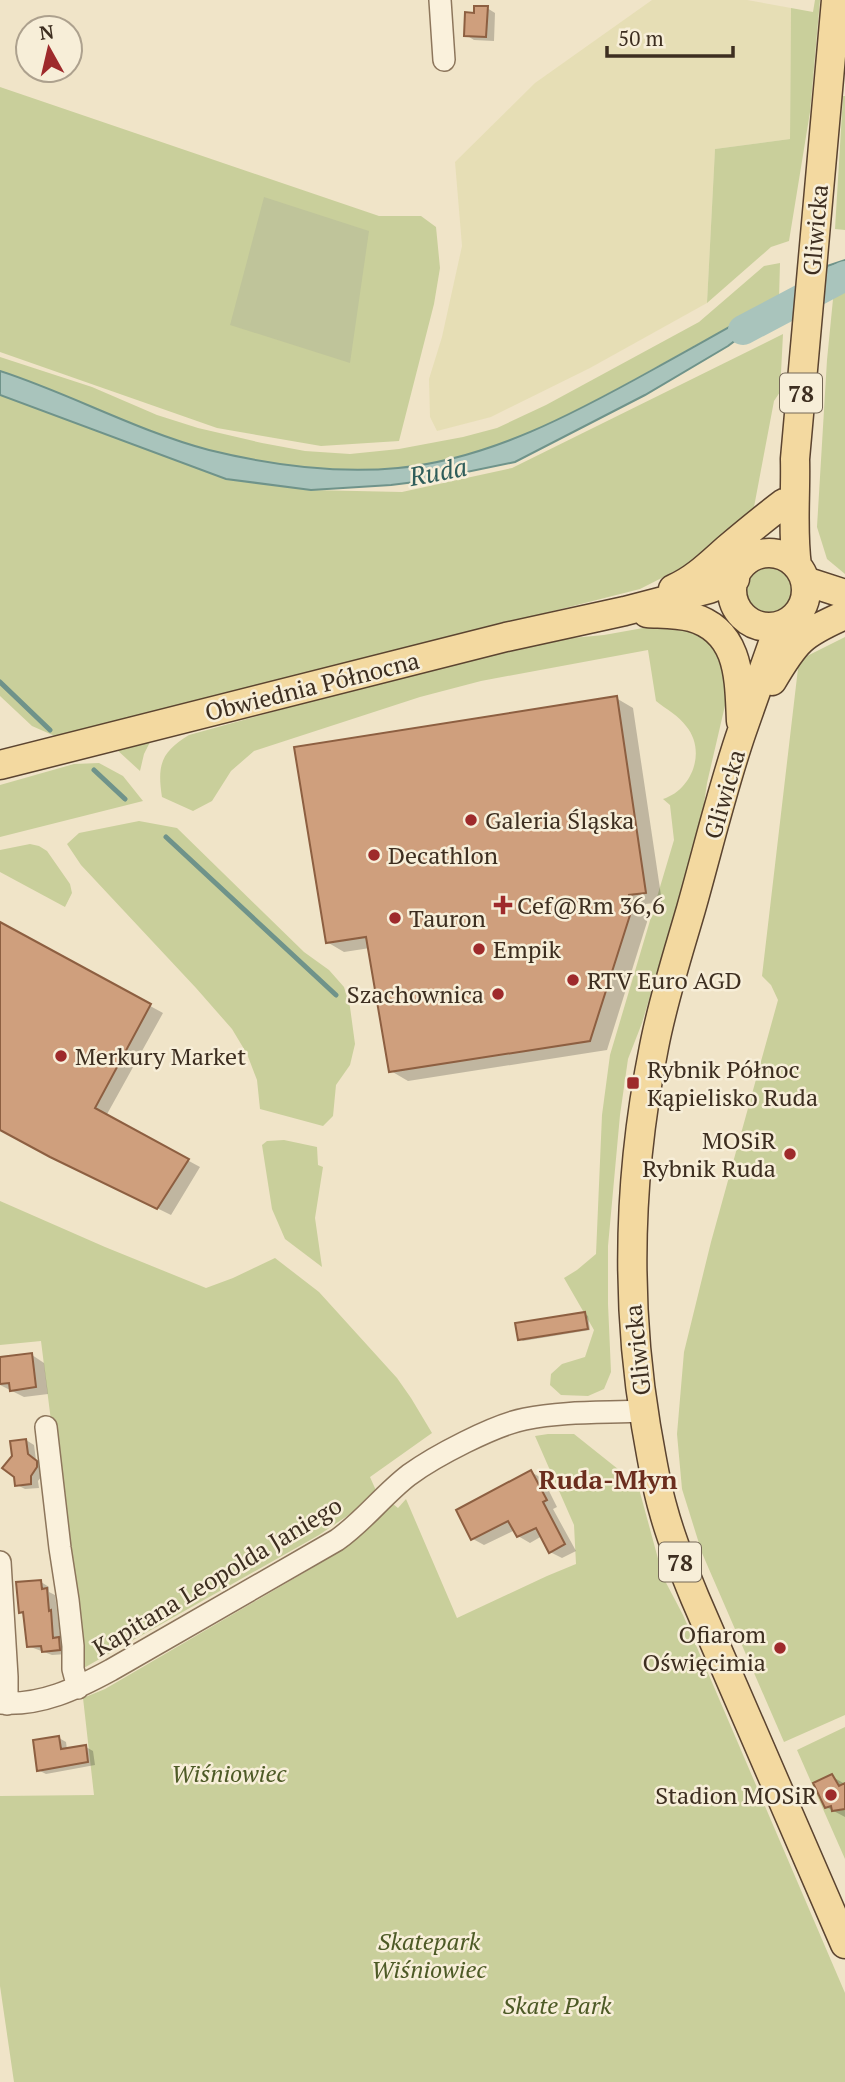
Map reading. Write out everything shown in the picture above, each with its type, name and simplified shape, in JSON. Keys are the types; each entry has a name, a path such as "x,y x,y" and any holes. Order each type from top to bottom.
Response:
{"main road":[{"name":"Gliwicka","path":"801,573 794,536 795,459 836,0"},
{"name":"Gliwicka","path":"762,555 784,503 795,459"},
{"path":"625,611 693,578 784,503"},
{"path":"762,555 782,556 801,573 845,594"},
{"name":"78","path":"743,615 733,592 735,579 741,567 762,555"},
{"name":"78","path":"788,620 806,596 801,573"},
{"name":"Obwiednia Północna","path":"0,765 506,637 625,611 709,589 735,579"},
{"name":"Obwiednia Północna","path":"625,611 710,607 743,615"},
{"path":"743,615 760,626 845,608"},
{"path":"625,611 688,617 717,632 730,648 736,662 742,731"},
{"name":"Gliwicka","path":"742,731 750,667 743,615"},
{"path":"742,731 795,644 820,626 845,615"},
{"name":"Gliwicka","path":"788,620 742,731 669,985 650,1065 637,1182 632,1268 634,1340 643,1411 662,1507 677,1553 699,1610 845,1944"}],"street":[{"path":"440,0 444,60"},
{"name":"Kapitana Leopolda Janiego","path":"3,1704 40,1700 78,1688 329,1545 353,1528 416,1470 477,1437 507,1424 536,1417 643,1411"},
{"path":"46,1427 68,1600 73,1669 78,1688"},
{"path":"0,1562 7,1677 3,1704"}],"shaded area":[{"path":"652,0 747,0 791,8 790,139 715,149 707,303 590,368 491,417 437,431 430,417 429,379 442,337 462,246 455,162 535,83"}],"green space":[{"path":"815,0 820,0 810,112 789,241 771,247 707,303 715,149 790,139 791,8 813,12"},
{"path":"0,87 379,216 421,216 436,227 440,268 434,304 399,441 321,446 217,428 0,352"},
{"path":"845,96 845,230 835,229"},
{"path":"264,197 369,231 350,363 230,325"},
{"path":"780,263 779,299 620,387 528,433 497,445 464,456 398,468 350,470 303,467 209,450 156,433 0,371 0,357 92,387 157,415 262,443 305,451 350,454 399,449 497,428 546,405 699,322 764,266"},
{"path":"845,282 845,574 827,559 817,527 834,289"},
{"path":"783,334 780,392 774,401 754,507 695,561 640,589 57,737 32,726 0,696 0,395 226,479 311,490 402,492 512,468"},
{"path":"769,566 786,573 793,590 786,607 769,614 752,607 745,590 752,573"},
{"path":"660,625 703,632 725,660 730,684 707,783 701,825 642,1023 628,1059 608,1246 611,1372 604,1389 588,1396 561,1395 550,1385 551,1374 562,1364 585,1357 594,1330 564,1278 596,1254 602,1115 610,1055 674,840 670,805 663,799 673,794 689,779 696,758 692,736 686,726 656,701 648,650 481,681 420,697 254,751 231,771 212,801 193,811 162,797 161,768 172,747 189,735 297,705 347,685 530,642 604,635"},
{"name":"MOSiR Rybnik Ruda","path":"845,637 845,1715 784,1742 702,1553 682,1489 677,1434 684,1352 711,1242 778,1000 771,985 762,976 799,660"},
{"path":"151,740 140,771 116,749"},
{"path":"99,763 123,776 143,801 0,837 0,785 74,764"},
{"path":"139,821 177,828 304,952 329,970 344,987 350,1007 355,1044 350,1065 336,1085 333,1116 323,1126 260,1109 257,1080 247,1054 232,1029 81,865 67,844 79,833"},
{"path":"30,844 47,851 70,884 72,893 65,907 0,872 0,850"},
{"path":"284,1140 317,1147 318,1165 323,1167 315,1218 322,1267 285,1239 272,1209 262,1145 267,1141"},
{"path":"0,1201 206,1288 275,1258 319,1292 397,1378 432,1433 370,1477 378,1495 319,1535 82,1669 41,1341 0,1345"},
{"name":"Wiśniowiec","path":"574,1434 638,1485 663,1577 683,1615 845,1993 845,2082 14,2082 0,1986 0,1796 94,1795 83,1698 105,1689 312,1568 393,1504 398,1508 406,1499 457,1618 576,1564 574,1525 535,1436"},
{"name":"Stadion MOSiR","path":"845,1727 845,1859 797,1750"}],"water":[{"path":"845,260 845,285 823,301 827,266"},
{"path":"779,299 779,326 746,334 645,395 515,462 391,485 311,490 226,479 0,395 0,371 156,433 209,450 303,467 350,470 398,468 466,455 531,432 624,386"}],"building":[{"path":"474,6 488,6 486,37 464,36 465,12 474,13"},
{"name":"Galeria Śląska","path":"617,696 646,893 629,895 631,912 590,1041 389,1072 366,937 326,943 294,747"},
{"name":"Merkury Market","path":"0,922 151,1004 95,1108 189,1159 157,1209 0,1130"},
{"path":"585,1312 588,1329 518,1340 515,1323"},
{"path":"32,1353 36,1387 10,1391 9,1383 0,1384 0,1357"},
{"path":"26,1439 28,1454 37,1461 37,1467 31,1476 31,1484 15,1486 14,1477 2,1468 12,1456 10,1441"},
{"path":"531,1470 547,1500 543,1502 565,1544 549,1553 536,1528 517,1537 508,1521 471,1540 456,1510"},
{"path":"41,1580 42,1589 47,1588 53,1638 59,1637 60,1650 42,1652 41,1646 27,1647 23,1612 19,1613 16,1582"},
{"path":"59,1736 61,1749 86,1745 88,1762 37,1771 33,1740"},
{"path":"832,1774 839,1786 845,1783 845,1809 832,1811 831,1806 825,1808 813,1783"}],"waterway":[{"name":"Ruda","path":"743,330 845,276"},
{"path":"0,682 50,730"},
{"path":"94,770 125,799"},
{"path":"166,837 336,995"}],"place":[{"name":"Galeria Śląska","path":"471,820"},
{"name":"Decathlon","path":"374,855"},
{"name":"Cef@Rm 36,6","path":"503,905"},
{"name":"Tauron","path":"395,918"},
{"name":"Empik","path":"479,949"},
{"name":"RTV Euro AGD","path":"573,980"},
{"name":"Szachownica","path":"498,994"},
{"name":"Merkury Market","path":"61,1056"},
{"name":"Rybnik Północ Kąpielisko Ruda","path":"633,1083"},
{"name":"MOSiR Rybnik Ruda","path":"790,1154"},
{"name":"Ofiarom Oświęcimia","path":"780,1648"},
{"name":"Stadion MOSiR","path":"831,1795"}],"district":[{"name":"Ruda-Młyn","path":"608,1479"}],"park label":[{"name":"Skatepark Wiśniowiec","path":"429,1955"},
{"name":"Skate Park","path":"557,2005"}]}
